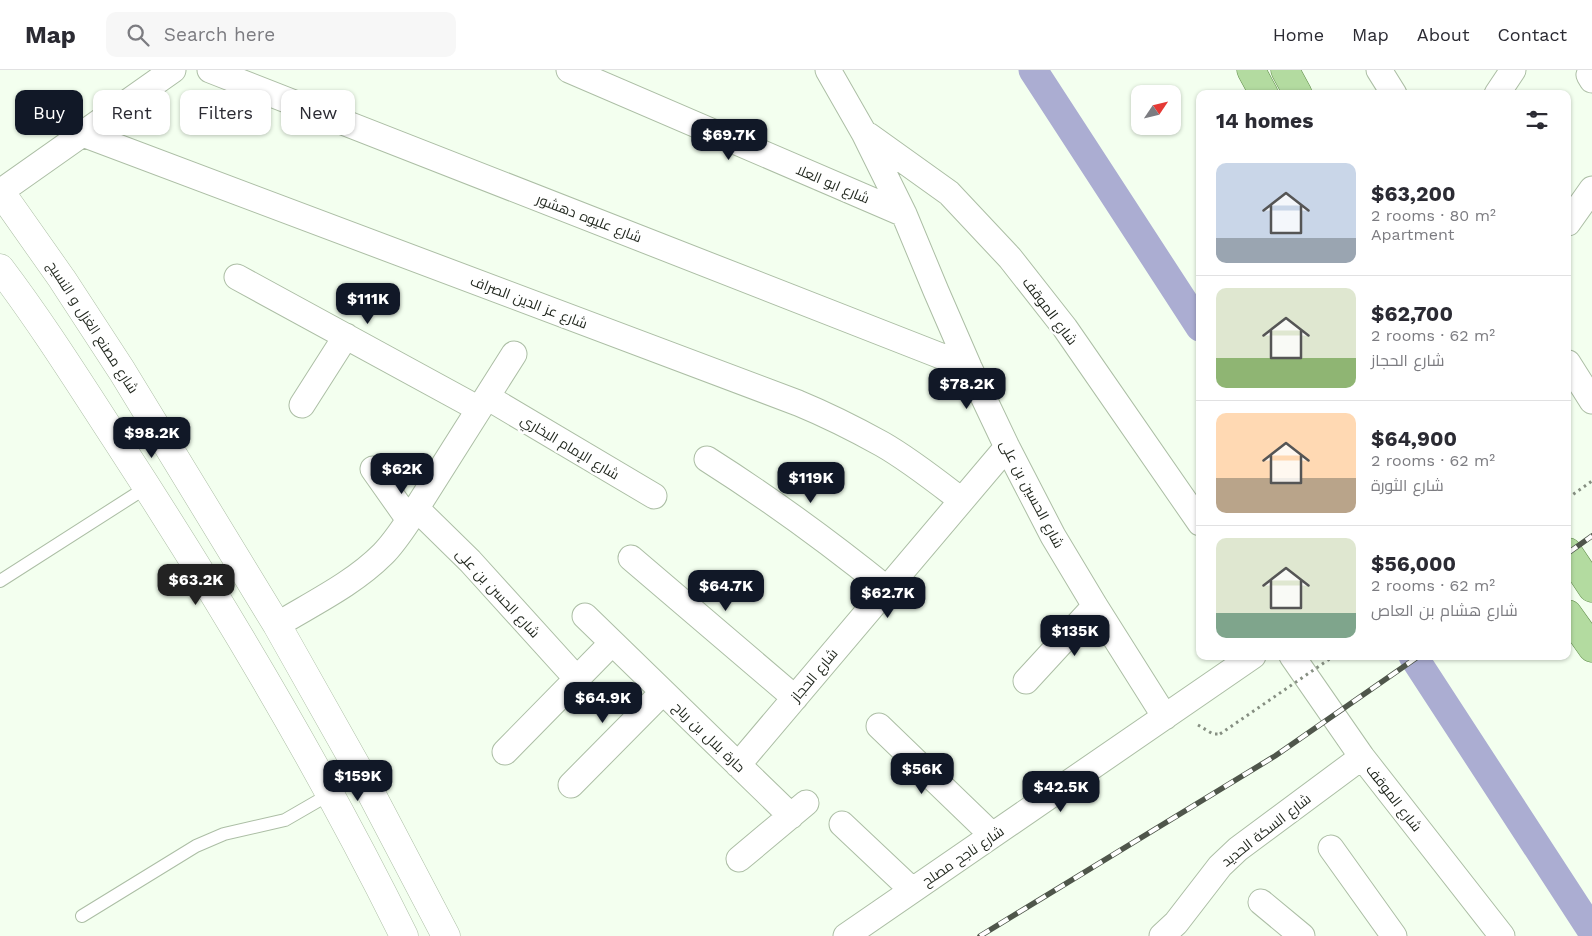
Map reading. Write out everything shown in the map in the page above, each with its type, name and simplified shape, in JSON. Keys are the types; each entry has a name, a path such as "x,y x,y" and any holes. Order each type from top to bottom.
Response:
{"main road":[{"path":"1251,70 1262,90"},
{"path":"1285,70 1296,90"},
{"name":"شارع مصنع الغزل و النسيج","path":"0,192 62,279 122,371 278,625 361,774 446,936"},
{"path":"0,268 27,303 147,487 272,690 330,794 404,936"},
{"path":"27,303 62,279"},
{"path":"147,487 180,466"},
{"path":"1571,556 1592,588"},
{"path":"1571,618 1592,648"},
{"path":"330,794 361,774"}],"street":[{"path":"83,134 173,70"},
{"name":"شارع عليوه دهشور","path":"210,70 969,367"},
{"name":"شارع ابو العلا","path":"568,70 904,214"},
{"name":"شارع الحسين بن على","path":"828,70 864,132 904,214 969,367 1007,447 1053,536 1165,717"},
{"path":"1379,70 1392,90"},
{"path":"1500,90 1513,70"},
{"path":"1591,70 1589,74 1592,80"},
{"name":"شارع الموقف","path":"864,132 949,193 1010,258 1065,328 1196,517"},
{"name":"شارع عز الدين الصراف","path":"83,134 798,403 841,422 883,445 923,471 961,500"},
{"path":"0,192 82,135"},
{"path":"1571,219 1592,189"},
{"name":"شارع الإمام البخاري","path":"237,277 346,336 483,403 654,496"},
{"path":"302,405 346,336"},
{"path":"278,625 347,583 384,554 413,515 514,354"},
{"path":"1571,367 1590,394"},
{"name":"شارع الحجاز","path":"738,765 1007,447"},
{"path":"707,459 799,520 887,589"},
{"name":"شارع الحسن بن على","path":"373,469 413,515 476,568 576,679"},
{"path":"631,558 795,698"},
{"path":"1026,681 1095,606"},
{"name":"حارة بلال بن رباح","path":"585,616 738,765 799,810 739,858"},
{"path":"505,752 612,643"},
{"name":"شارع ناجح مصلح","path":"846,936 1247,660"},
{"name":"شارع الموقف","path":"1295,660 1362,757 1502,936"},
{"path":"571,785 663,692"},
{"path":"879,726 992,836"},
{"name":"شارع السكة الحديد","path":"1162,936 1186,911 1220,866 1238,849 1362,757"},
{"path":"842,824 912,890"},
{"path":"1331,848 1394,936"},
{"path":"1261,902 1302,936"}],"lane":[{"path":"0,581 147,487"},
{"path":"82,916 196,846 224,834 286,820 330,794"}],"path":[{"path":"1571,496 1592,481"},
{"path":"1220,734 1328,660"}],"waterway":[{"path":"1033,70 1196,321"},
{"path":"1416,660 1592,931"}],"railway":[{"path":"1571,551 1592,536"},
{"path":"980,936 1275,756 1413,660"}]}
